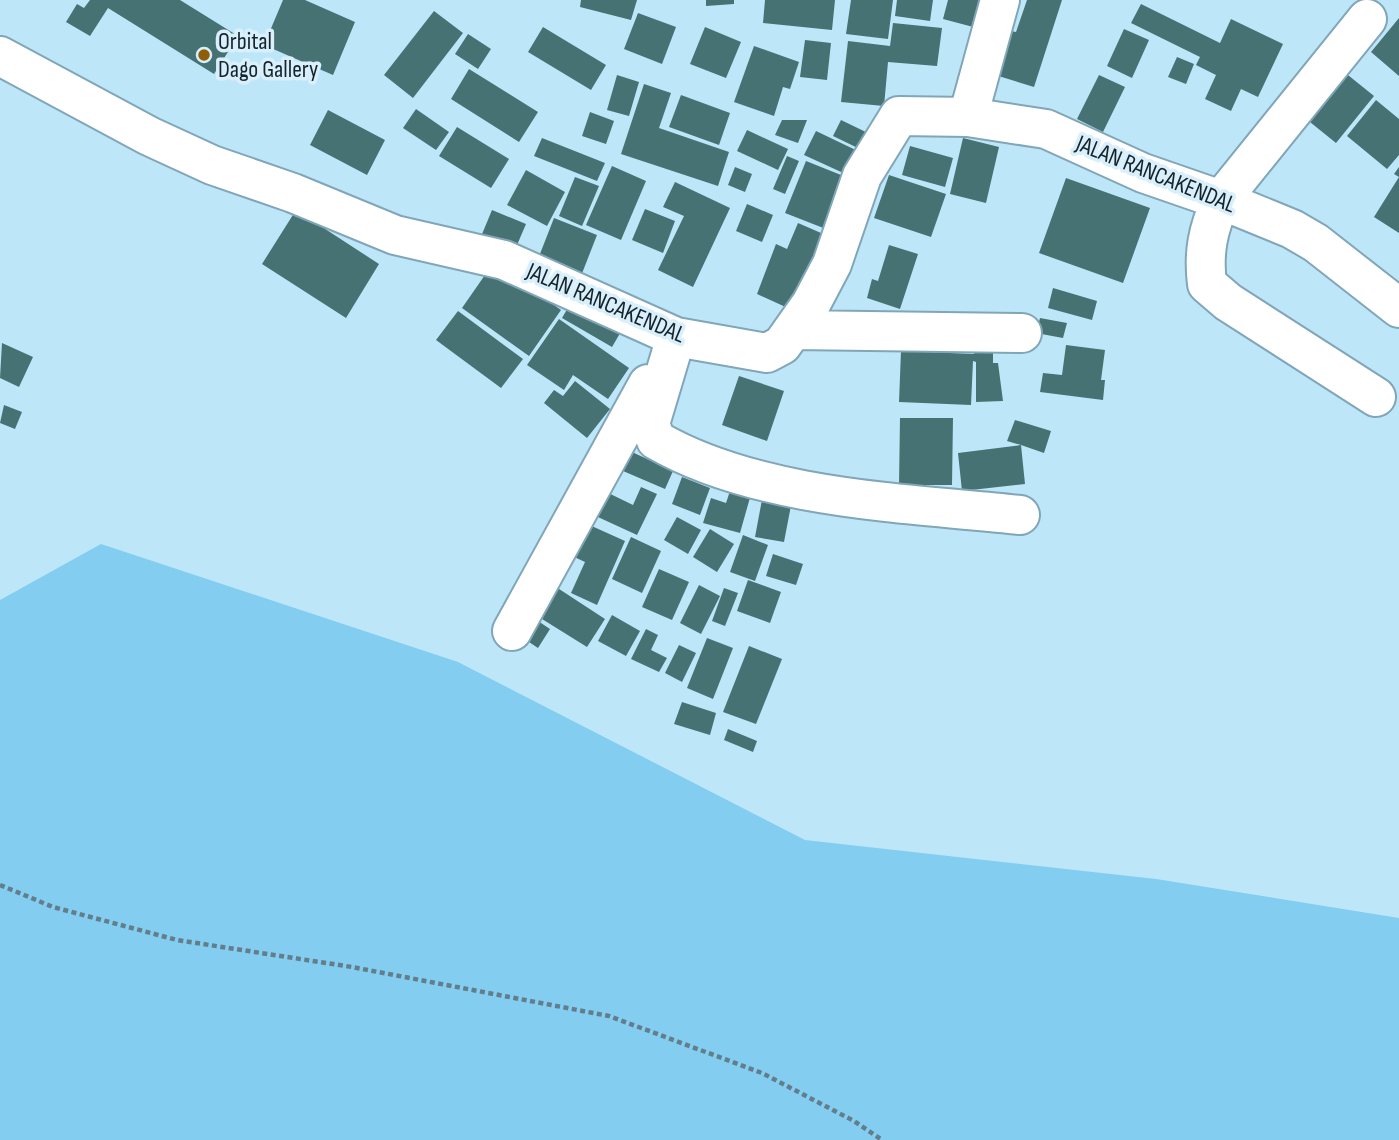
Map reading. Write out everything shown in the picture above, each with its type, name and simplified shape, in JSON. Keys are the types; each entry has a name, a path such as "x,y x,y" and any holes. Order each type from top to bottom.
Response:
{"street":[{"path":"968,117 1000,0"},
{"path":"1367,19 1221,200 1209,228 1204,258 1207,284 1228,302 1376,397"},
{"name":"JALAN RANCAKENDAL","path":"0,56 149,136 212,164 293,193 395,235 504,260 666,334 767,353 782,345 794,330 832,264 862,176 899,116 968,117 1046,129 1143,173 1221,200 1292,229 1316,243 1398,306"},
{"path":"794,330 1022,333"},
{"path":"666,334 650,425 656,440 677,452 708,465 819,493 1020,515"},
{"path":"512,631 644,393 666,334"}],"path":[{"path":"0,885 53,907 177,940 352,967 609,1016 762,1073 854,1121 882,1140"}],"shaded area":[{"path":"101,544 458,662 805,840 1156,879 1399,918 1399,1140 0,1140 0,600"}],"building":[{"name":"Orbital Dago Gallery","path":"90,0 180,0 238,36 214,74 108,8 90,36 66,22 77,4 84,8"},
{"path":"283,0 305,0 355,22 333,75 264,45"},
{"path":"581,0 637,0 631,20 580,7"},
{"path":"706,0 734,0 734,4 706,6"},
{"path":"765,0 835,0 832,30 763,23"},
{"path":"851,0 893,0 888,39 846,34"},
{"path":"897,0 933,0 930,21 895,16"},
{"path":"948,0 985,0 977,28 943,19"},
{"path":"1027,0 1062,0 1034,87 992,74 1005,30 1016,32"},
{"path":"1141,4 1220,43 1231,19 1283,44 1258,97 1241,89 1231,111 1205,99 1216,75 1196,65 1200,57 1131,23"},
{"path":"434,11 463,33 413,98 384,75"},
{"path":"638,13 676,27 662,64 624,49"},
{"path":"1399,18 1399,76 1371,52"},
{"path":"893,23 942,28 937,66 888,62 884,106 841,102 848,41 890,46"},
{"path":"543,27 606,65 591,90 528,52"},
{"path":"705,27 741,42 726,78 690,64"},
{"path":"1124,29 1149,40 1132,78 1107,66"},
{"path":"468,34 491,49 478,69 455,54"},
{"path":"805,40 831,43 827,80 800,77"},
{"path":"754,46 799,62 790,89 783,87 774,116 734,102"},
{"path":"1177,57 1194,64 1186,84 1168,77"},
{"path":"1338,67 1374,96 1336,143 1300,114"},
{"path":"469,69 538,112 519,142 451,99"},
{"path":"617,75 639,82 629,116 607,110"},
{"path":"1099,75 1125,87 1103,132 1077,119"},
{"path":"644,84 671,93 659,128 729,152 718,186 621,154"},
{"path":"681,95 730,113 719,145 669,127"},
{"path":"1376,100 1399,119 1399,155 1387,169 1347,136"},
{"path":"416,109 449,132 436,150 403,128"},
{"path":"328,110 385,140 367,175 310,145"},
{"path":"590,112 614,121 606,144 582,136"},
{"path":"782,120 807,120 798,143 775,135"},
{"path":"841,120 872,135 864,151 833,136"},
{"path":"457,127 509,159 491,188 439,156"},
{"path":"747,130 788,149 778,170 737,151"},
{"path":"816,131 864,154 852,177 804,155"},
{"path":"542,138 605,163 597,181 534,156"},
{"path":"963,138 999,147 986,203 950,194"},
{"path":"910,146 953,158 945,187 902,175"},
{"path":"787,156 799,161 785,194 773,189"},
{"path":"806,161 851,179 831,231 785,213"},
{"path":"612,166 646,181 621,240 586,225"},
{"path":"735,167 752,174 745,192 728,185"},
{"path":"526,170 565,192 547,226 507,205"},
{"path":"889,175 946,194 931,237 874,218"},
{"path":"575,177 599,186 582,226 559,216"},
{"path":"1399,177 1399,233 1374,217"},
{"path":"1066,178 1150,208 1123,283 1039,253"},
{"path":"675,182 730,208 693,287 658,270 684,216 663,207"},
{"path":"747,204 773,215 762,242 736,231"},
{"path":"645,209 675,221 663,253 632,240"},
{"path":"296,210 379,264 346,318 262,264"},
{"path":"492,210 526,224 514,252 480,239"},
{"path":"554,218 597,235 581,276 538,259"},
{"path":"798,223 828,236 790,309 757,294 776,244 787,249"},
{"path":"889,245 918,254 900,309 867,298 872,279 878,281"},
{"path":"494,262 561,310 529,356 462,308"},
{"path":"1053,288 1097,301 1092,320 1048,308"},
{"path":"576,294 626,323 612,347 562,318"},
{"path":"458,311 523,359 501,388 436,340"},
{"path":"1040,318 1067,323 1063,338 1036,333"},
{"path":"559,319 629,368 608,399 573,375 564,390 527,365"},
{"path":"2,343 33,357 19,387 0,378"},
{"path":"993,343 993,363 998,363 1003,401 976,402 976,362 973,361 971,405 899,402 901,351 974,354 973,344"},
{"path":"1066,345 1105,350 1101,380 1105,380 1103,400 1040,392 1043,373 1062,375"},
{"path":"739,376 784,391 767,441 722,425"},
{"path":"575,381 610,409 587,438 544,403 554,390 563,396"},
{"path":"4,405 22,412 15,429 0,423"},
{"path":"900,418 953,418 952,485 899,485"},
{"path":"1015,420 1051,431 1044,453 1007,441"},
{"path":"1021,445 1025,484 962,491 958,453"},
{"path":"632,452 673,471 665,489 623,471"},
{"path":"682,477 710,488 700,515 672,504"},
{"path":"641,487 657,494 637,535 587,512 598,488 633,505"},
{"path":"731,488 751,494 740,533 703,523 711,498 726,503"},
{"path":"764,489 793,495 784,542 755,537"},
{"path":"677,517 701,530 688,554 664,540"},
{"path":"585,523 625,541 597,605 571,593 585,562 570,555"},
{"path":"710,529 734,544 717,572 693,557"},
{"path":"743,535 768,545 755,581 730,572"},
{"path":"631,537 661,551 642,593 612,579"},
{"path":"773,554 803,564 796,585 766,576"},
{"path":"659,569 689,582 672,620 642,607"},
{"path":"748,580 781,592 770,623 737,611"},
{"path":"553,585 605,619 587,647 534,614"},
{"path":"699,585 720,596 701,634 680,623"},
{"path":"724,588 738,593 725,626 712,621"},
{"path":"529,615 550,629 538,648 517,634"},
{"path":"612,615 640,631 626,656 598,641"},
{"path":"646,629 658,635 651,650 667,658 659,672 631,659"},
{"path":"707,638 733,648 713,699 687,688"},
{"path":"679,645 696,653 682,682 665,673"},
{"path":"749,646 782,659 756,724 723,712"},
{"path":"682,702 716,713 710,735 674,724"},
{"path":"728,729 757,741 753,752 724,740"}],"place":[{"name":"Orbital Dago Gallery","path":"204,55"}]}
